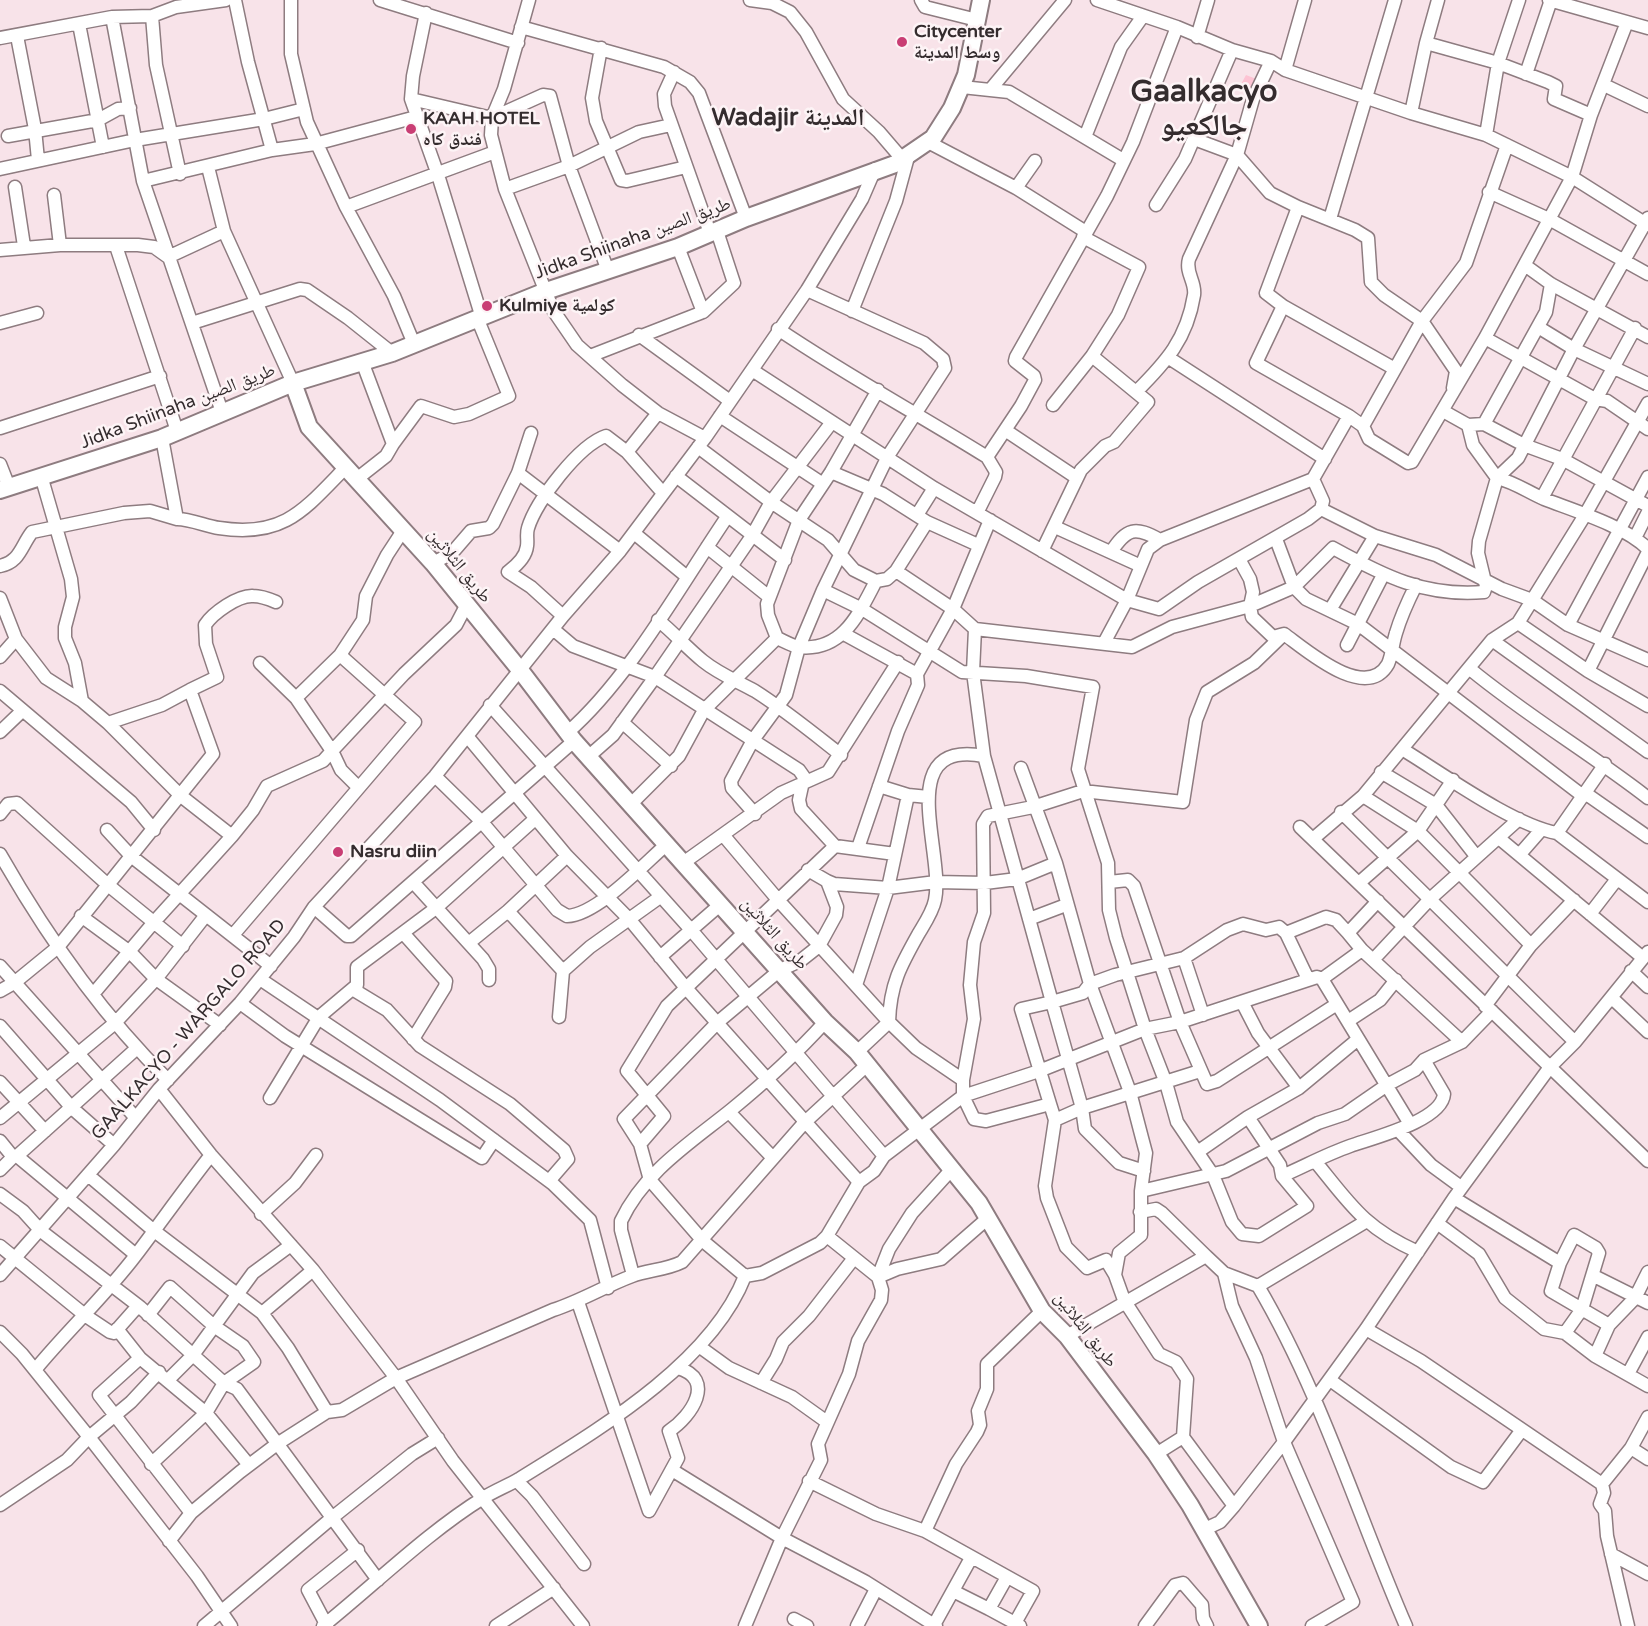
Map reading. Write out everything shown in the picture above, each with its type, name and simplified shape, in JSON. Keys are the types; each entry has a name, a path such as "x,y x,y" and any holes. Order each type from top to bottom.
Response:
{"main road":[{"name":"Jidka Shiinaha طريق الصين","path":"4,489 42,479 162,438 293,383 363,364 546,291 678,247 746,218 905,158 928,142 943,126 962,87 981,0"},
{"name":"طريق الثلاثين","path":"293,383 309,427 433,563 588,757 825,1022 862,1058 952,1168 988,1218 1042,1311 1067,1336 1156,1454 1205,1529 1259,1626"}],"street":[{"path":"0,38 112,17 152,16 193,3 226,0"},
{"path":"235,0 272,150"},
{"path":"291,0 291,54 315,144 346,207 384,275 414,344"},
{"path":"380,0 400,2 426,13 518,43"},
{"path":"529,0 518,43 492,118 491,135 505,189 562,328 590,356 658,413 701,442 771,502 828,540 854,570 876,581 886,579 896,571 922,519 934,488"},
{"path":"750,0 772,3 790,12 806,32 843,99 905,158 896,201 852,310"},
{"path":"921,0 925,7 977,20"},
{"path":"990,90 1065,0"},
{"path":"896,571 953,609 975,629 1132,647 1172,627 1250,606 1294,587 1333,548 1383,575 1440,592 1472,594 1484,592 1484,578 1478,553 1479,541 1497,478 1518,458 1623,259 1647,222 1572,177 1486,135 1411,113 1285,70 1271,62 1197,37 1177,27 1097,0"},
{"path":"1197,37 1208,0"},
{"path":"1285,70 1305,0"},
{"path":"1330,219 1395,0"},
{"path":"1411,113 1438,0"},
{"path":"1486,135 1498,63 1518,0"},
{"path":"1526,74 1550,0 1648,28"},
{"path":"0,566 7,564 20,554 32,532 124,513 150,511 220,528 253,531 277,526 352,473 386,456 421,406 454,417 469,414 509,396 480,319 438,174 411,99 413,76 426,13"},
{"path":"152,16 156,65 180,174"},
{"path":"1085,137 1121,47 1143,16"},
{"path":"112,17 143,181 222,412"},
{"path":"1283,306 1256,363 1349,416 1363,426 1369,439 1410,464 1526,266 1572,177 1591,115 1628,22"},
{"path":"79,24 103,147"},
{"path":"521,27 601,48 674,72 690,82 699,93 746,218"},
{"path":"987,457 1035,380 1034,376 1015,362 1016,357 1133,142 1177,27"},
{"path":"17,36 35,129 38,160"},
{"path":"1426,43 1498,63 1556,86 1555,100 1591,115"},
{"path":"601,48 592,98 596,121 624,182 686,167"},
{"path":"1156,205 1185,159 1232,50"},
{"path":"1136,392 1175,350 1194,294 1187,267 1189,259 1238,155 1253,99 1271,62"},
{"path":"590,356 703,312 734,283 671,125 664,94 674,72"},
{"path":"1604,85 1648,106"},
{"path":"962,87 1010,92 1123,160"},
{"path":"411,99 492,118 548,94 569,166 608,271"},
{"path":"8,136 35,129 98,120 118,109 130,108"},
{"path":"0,169 135,140 264,119 304,109"},
{"path":"143,181 180,174 272,150 315,144 416,117"},
{"path":"505,189 569,166 639,132 671,125"},
{"path":"1194,139 1238,155 1270,193 1368,238 1371,282 1384,295 1422,321 1456,371 1453,392"},
{"path":"928,142 1016,188 1084,235 1139,267 1118,315 1092,356 1053,405"},
{"path":"1363,426 1422,321 1466,262 1507,145"},
{"path":"346,207 495,152"},
{"path":"1016,188 1035,161"},
{"path":"208,167 224,231 293,383"},
{"name":"GAALKACYO - WARGALO ROAD","path":"0,1275 41,1231 163,1084 240,1004 294,937 314,907 435,776 563,616 620,551 720,416 807,290 862,199 875,169"},
{"path":"15,187 24,246"},
{"path":"1489,192 1549,219 1648,274"},
{"path":"54,195 60,245"},
{"path":"1298,207 1266,293 1283,306 1395,369"},
{"path":"168,257 224,231"},
{"path":"0,250 24,246 60,245 154,247 168,257"},
{"path":"116,246 177,431"},
{"path":"678,247 703,312"},
{"path":"1526,266 1551,284 1648,335"},
{"path":"1484,424 1550,304 1551,284"},
{"path":"192,322 300,289 307,290 348,318 392,353"},
{"path":"755,814 730,783 753,740 789,689 799,647 823,590 888,456 945,368 943,359 924,343 807,290"},
{"path":"0,323 37,313"},
{"path":"1538,327 1574,349 1648,384"},
{"path":"1542,498 1635,328"},
{"path":"778,329 837,368 878,390 987,457 996,472 978,513"},
{"path":"639,335 730,401"},
{"path":"1485,338 1595,399 1607,401 1648,429"},
{"path":"1042,551 1077,478 1105,446 1114,442 1148,402 1092,356"},
{"path":"1169,358 1325,459"},
{"path":"363,364 393,444"},
{"path":"752,370 888,456 934,488 1127,600 1154,610 1159,609 1198,582 1276,539 1321,509 1323,501 1313,479"},
{"path":"0,428 160,376"},
{"path":"876,581 862,609 844,634 830,643 799,647 777,638 768,615 768,596 785,560 799,520 831,472 878,390"},
{"path":"1314,838 1341,812 1363,796 1492,640 1518,623 1585,515 1648,403"},
{"path":"1443,411 1468,425 1484,424 1524,445 1562,459 1648,506"},
{"path":"627,452 658,413"},
{"path":"720,416 823,484"},
{"path":"1104,643 1127,600 1148,549 1161,540 1313,479 1349,416"},
{"path":"588,757 613,735 752,536 771,502 832,422"},
{"path":"1468,425 1473,445 1497,478 1508,480 1542,498 1636,536 1648,550 1588,671"},
{"path":"1005,430 1077,478"},
{"path":"433,563 452,554 471,531 489,528 493,524 518,473 531,434"},
{"path":"563,616 531,587 508,572 518,564 527,548 527,530 546,492 578,456 601,438 611,437 663,493"},
{"path":"162,438 177,519"},
{"path":"0,464 4,489"},
{"path":"831,472 873,489 922,519 978,545"},
{"path":"518,473 546,492 620,551"},
{"path":"676,476 785,560"},
{"path":"1568,625 1648,477"},
{"path":"42,479 71,579 73,597 65,627 65,638 75,663 82,701"},
{"path":"1321,509 1374,536 1436,555 1502,589 1532,600 1568,625 1648,660"},
{"path":"1636,536 1648,512"},
{"path":"314,907 347,936 351,936 481,821 515,795 571,737 625,668 727,517"},
{"path":"858,848 879,786 918,686 917,674 953,609 990,520"},
{"path":"1055,527 1141,567"},
{"path":"296,698 340,655 363,620 366,596 387,555 404,529"},
{"path":"1111,552 1123,534 1129,532 1146,532 1161,540"},
{"path":"634,533 686,576"},
{"path":"1330,610 1374,536"},
{"path":"1276,539 1294,587 1306,599 1358,624 1447,694 1584,794 1648,837"},
{"path":"707,547 768,596"},
{"path":"1239,560 1251,585 1252,618 1273,637 1284,634 1339,672 1351,676 1366,677 1384,670 1390,660 1401,616 1416,585"},
{"path":"1347,645 1383,575"},
{"path":"823,590 862,609 962,672 1026,676 1093,687 1078,757 1078,769 1083,791 1108,863 1109,910 1126,973 1166,1083 1177,1122 1213,1174 1232,1222 1242,1234 1259,1236 1307,1206 1282,1176 1270,1149 1248,1116"},
{"path":"108,723 162,705 218,677 203,630 210,618 245,597 256,596 276,602"},
{"path":"0,598 16,639 46,678 82,701 108,723 181,796 232,836"},
{"path":"94,993 154,922 232,836 253,810 267,786 323,761 386,696 404,674 456,625 466,606"},
{"path":"658,620 681,638 701,659 732,681 746,686 778,707 841,755"},
{"path":"1518,623 1588,671 1648,706"},
{"path":"553,629 573,646 625,668 655,677 799,770 804,777 799,800 801,809 835,846 895,854"},
{"path":"975,629 973,672 984,756 1082,1108 1085,1129 1119,1163 1144,1171"},
{"path":"844,634 917,674"},
{"path":"1050,1104 986,1121 974,1119 963,1096 963,1080 974,1019 970,985 974,942 982,924 985,883 983,824 988,816 1033,807 1083,791 1183,802 1196,720 1207,692 1254,663 1284,634"},
{"path":"630,805 671,766 704,710 777,638"},
{"path":"0,657 16,639"},
{"path":"1492,640 1648,752"},
{"path":"233,935 415,722 340,655"},
{"path":"683,863 755,814 781,793 824,776 841,755 898,662"},
{"path":"260,663 296,698 332,751 341,770 358,787"},
{"path":"1470,669 1507,700 1605,764 1648,798"},
{"path":"0,991 14,983 58,947 213,754 189,690"},
{"path":"0,691 118,790 154,830"},
{"path":"490,705 692,931 884,1156"},
{"path":"0,732 22,711"},
{"path":"622,722 671,766"},
{"path":"468,736 567,856 630,920 766,1080 859,1182"},
{"path":"1402,749 1520,819 1541,830 1557,833 1648,902"},
{"path":"169,1541 191,1513 249,1465 327,1412 342,1410 364,1400 396,1378 553,1310 578,1302 633,1275 661,1271 682,1262 703,1241 716,1221 804,1123 832,1097 889,1022 892,988 935,903 936,882 928,797 929,780 939,763 956,754 984,756"},
{"path":"1557,833 1605,764"},
{"path":"1021,768 1033,807 1056,862 1090,984 1130,1092 1146,1153 1140,1191 1141,1235 1119,1253 1115,1275"},
{"path":"1381,772 1436,805 1476,856"},
{"path":"435,776 504,846 557,910 567,916 580,914 606,897 667,844"},
{"path":"1360,882 1418,831 1453,780"},
{"path":"879,786 908,795 928,797"},
{"path":"856,985 888,888 908,795"},
{"path":"1363,796 1418,831 1458,874 1531,945"},
{"path":"0,814 8,804 17,803 108,885 183,946"},
{"path":"1341,812 1389,856 1575,1042"},
{"path":"270,1098 319,1017 354,990 359,981 357,966 436,909 535,819"},
{"path":"1373,960 1430,899 1520,819"},
{"path":"1300,826 1648,1161"},
{"path":"107,830 131,856 271,966"},
{"path":"1520,854 1541,830"},
{"path":"724,836 779,901 889,1022 916,1048 963,1080"},
{"path":"1205,1529 1220,1522 1284,1442 1366,1329 1461,1187 1550,1067 1575,1042 1646,955 1590,914 1500,839"},
{"path":"640,1144 664,1116 627,1071 662,1012 743,931 779,901 835,846"},
{"path":"0,854 58,947 163,1084 211,1155 313,1270 396,1378 482,1499 582,1626"},
{"path":"470,942 508,911 567,856"},
{"path":"808,870 834,884 888,888 936,882 985,883 1017,879 1056,862"},
{"path":"1590,914 1617,879"},
{"path":"1109,882 1128,880 1134,886 1180,1022 1204,1080 1211,1084 1337,1004"},
{"path":"827,881 837,908 837,915 819,946 800,961 780,970 718,1022 624,1119 640,1144 650,1180 703,1241 744,1276 762,1273 811,1248 827,1236 859,1182 874,1171 884,1156 963,1096 1039,1071 1145,1029 1203,1015 1308,979 1322,980 1362,950"},
{"path":"413,882 436,909 470,942 489,969 489,980"},
{"path":"559,1017 564,971 590,947 660,897"},
{"path":"1140,1191 1213,1174 1270,1149 1318,1123 1345,1114 1387,1085 1415,1070 1424,1060 1462,1042 1531,945 1574,900"},
{"path":"1348,933 1378,901"},
{"path":"660,957 721,904"},
{"path":"1029,919 1066,904"},
{"path":"508,911 564,971"},
{"path":"0,1119 47,1077 115,1023 156,979 206,915"},
{"path":"81,916 130,952 156,979 220,1025"},
{"path":"1286,933 1326,917 1336,921 1362,950 1462,1042"},
{"path":"1234,1506 1184,1437 1187,1379 1176,1362 1159,1354 1124,1300 1115,1275 1106,1260 1087,1268 1066,1247 1062,1239 1047,1198 1046,1186 1055,1120 1021,1009 1083,993 1090,984 1184,958 1227,930 1243,924 1266,930 1279,927 1286,933 1308,979"},
{"path":"404,934 446,981 446,987 413,1039"},
{"path":"1184,958 1203,1015"},
{"path":"0,966 76,1054 135,1117"},
{"path":"1631,971 1648,987"},
{"path":"260,979 440,1100 549,1181 590,1220 608,1288"},
{"path":"1322,980 1410,1124"},
{"path":"1348,1021 1380,1000 1396,980"},
{"path":"354,990 387,1010 413,1039 510,1104 564,1150 568,1159 549,1181"},
{"path":"1612,998 1648,1032"},
{"path":"1242,1002 1258,1033 1299,1088"},
{"path":"240,1004 300,1045 482,1158 494,1140"},
{"path":"633,1275 621,1230 621,1221 650,1180 683,1146 729,1112 795,1054 825,1022"},
{"path":"0,1026 72,1108 114,1145"},
{"path":"1199,1151 1248,1116 1299,1088 1357,1040"},
{"path":"0,1170 102,1082 136,1048"},
{"path":"1282,1176 1350,1146 1398,1131 1434,1109 1444,1099 1444,1094 1424,1060"},
{"path":"1055,1120 1082,1108 1200,1071"},
{"path":"0,1082 45,1131"},
{"path":"729,1112 773,1158"},
{"path":"1398,1131 1431,1166 1461,1187"},
{"path":"0,1141 15,1157 136,1255"},
{"path":"35,1370 56,1344 86,1316 136,1255 211,1155"},
{"path":"261,1214 295,1183 316,1155"},
{"path":"1314,1161 1365,1222 1398,1243 1418,1252"},
{"path":"878,1277 890,1249 912,1213 952,1168"},
{"path":"88,1175 153,1230 262,1313 288,1348 327,1412"},
{"path":"0,1194 23,1211 41,1231 148,1315 224,1383 237,1389 378,1580"},
{"path":"1454,1198 1560,1263"},
{"path":"1140,1212 1156,1209 1224,1273 1258,1286 1315,1398 1406,1626"},
{"path":"878,1277 897,1269 940,1259 988,1218"},
{"path":"1258,1286 1365,1222"},
{"path":"1437,1223 1479,1254 1505,1298 1544,1329 1565,1333 1595,1356 1648,1386"},
{"path":"1565,1333 1582,1309 1594,1276 1599,1253 1596,1248 1574,1235 1560,1263 1551,1291 1582,1309 1609,1325"},
{"path":"745,1626 782,1538 821,1460 818,1443 849,1374 858,1341 881,1300 882,1290 878,1277 827,1236"},
{"path":"0,1505 54,1470 115,1415 193,1355 253,1274 291,1245"},
{"path":"0,1246 86,1316 112,1333 137,1307"},
{"path":"1067,1336 1124,1300 1206,1256"},
{"path":"761,1383 776,1359 783,1342 809,1316 854,1258"},
{"path":"262,1313 313,1270"},
{"path":"1595,1356 1609,1325 1635,1298 1648,1272"},
{"path":"1224,1273 1232,1306 1256,1358 1284,1442 1353,1602 1312,1626"},
{"path":"358,1550 308,1590 325,1625 378,1580 482,1499 517,1480 616,1415 678,1368 699,1347 731,1304 744,1276"},
{"path":"1594,1276 1648,1303"},
{"path":"148,1315 169,1287 214,1326 243,1346 254,1362 224,1383 206,1413 151,1464"},
{"path":"578,1302 649,1511 678,1458 669,1431 694,1407 699,1390 695,1376 690,1371 678,1368"},
{"path":"925,1531 956,1464 980,1425 978,1411 987,1389 987,1364 1042,1311"},
{"path":"117,1329 140,1358 206,1413 249,1465"},
{"path":"1366,1329 1421,1361 1602,1485 1604,1493 1600,1504 1605,1511 1611,1554 1628,1626"},
{"path":"0,1332 35,1370 89,1437 231,1626"},
{"path":"1628,1374 1648,1337"},
{"path":"699,1347 729,1368 792,1397 827,1422"},
{"path":"140,1358 99,1395 191,1513"},
{"path":"1330,1380 1451,1467 1483,1482 1521,1431"},
{"path":"1602,1485 1631,1448 1648,1419"},
{"path":"1156,1454 1184,1437"},
{"path":"204,1626 333,1517 412,1454 438,1438"},
{"path":"1631,1448 1648,1459"},
{"path":"672,1470 782,1538 876,1589 929,1624 953,1591 970,1558"},
{"path":"517,1480 584,1564"},
{"path":"809,1481 876,1514 925,1531 1033,1591 1018,1624 953,1591"},
{"path":"1611,1554 1648,1574"},
{"path":"989,1609 1007,1577"},
{"path":"1145,1626 1175,1584 1180,1583 1184,1583 1202,1605 1203,1618 1207,1626"},
{"path":"496,1626 554,1588"},
{"path":"857,1626 876,1589"},
{"path":"794,1619 807,1626"}],"shaded area":[{"path":"1246,75 1259,80 1252,95 1238,90"}],"place":[{"name":"Citycenter وسط المدينة","path":"902,42"},
{"name":"KAAH HOTEL فندق كاه","path":"411,129"},
{"name":"Kulmiye كولمية","path":"487,306"},
{"name":"Nasru diin","path":"338,852"}],"district":[{"name":"Gaalkacyo جالكعيو","path":"1204,110"},
{"name":"Wadajir المدينة","path":"788,119"}]}
